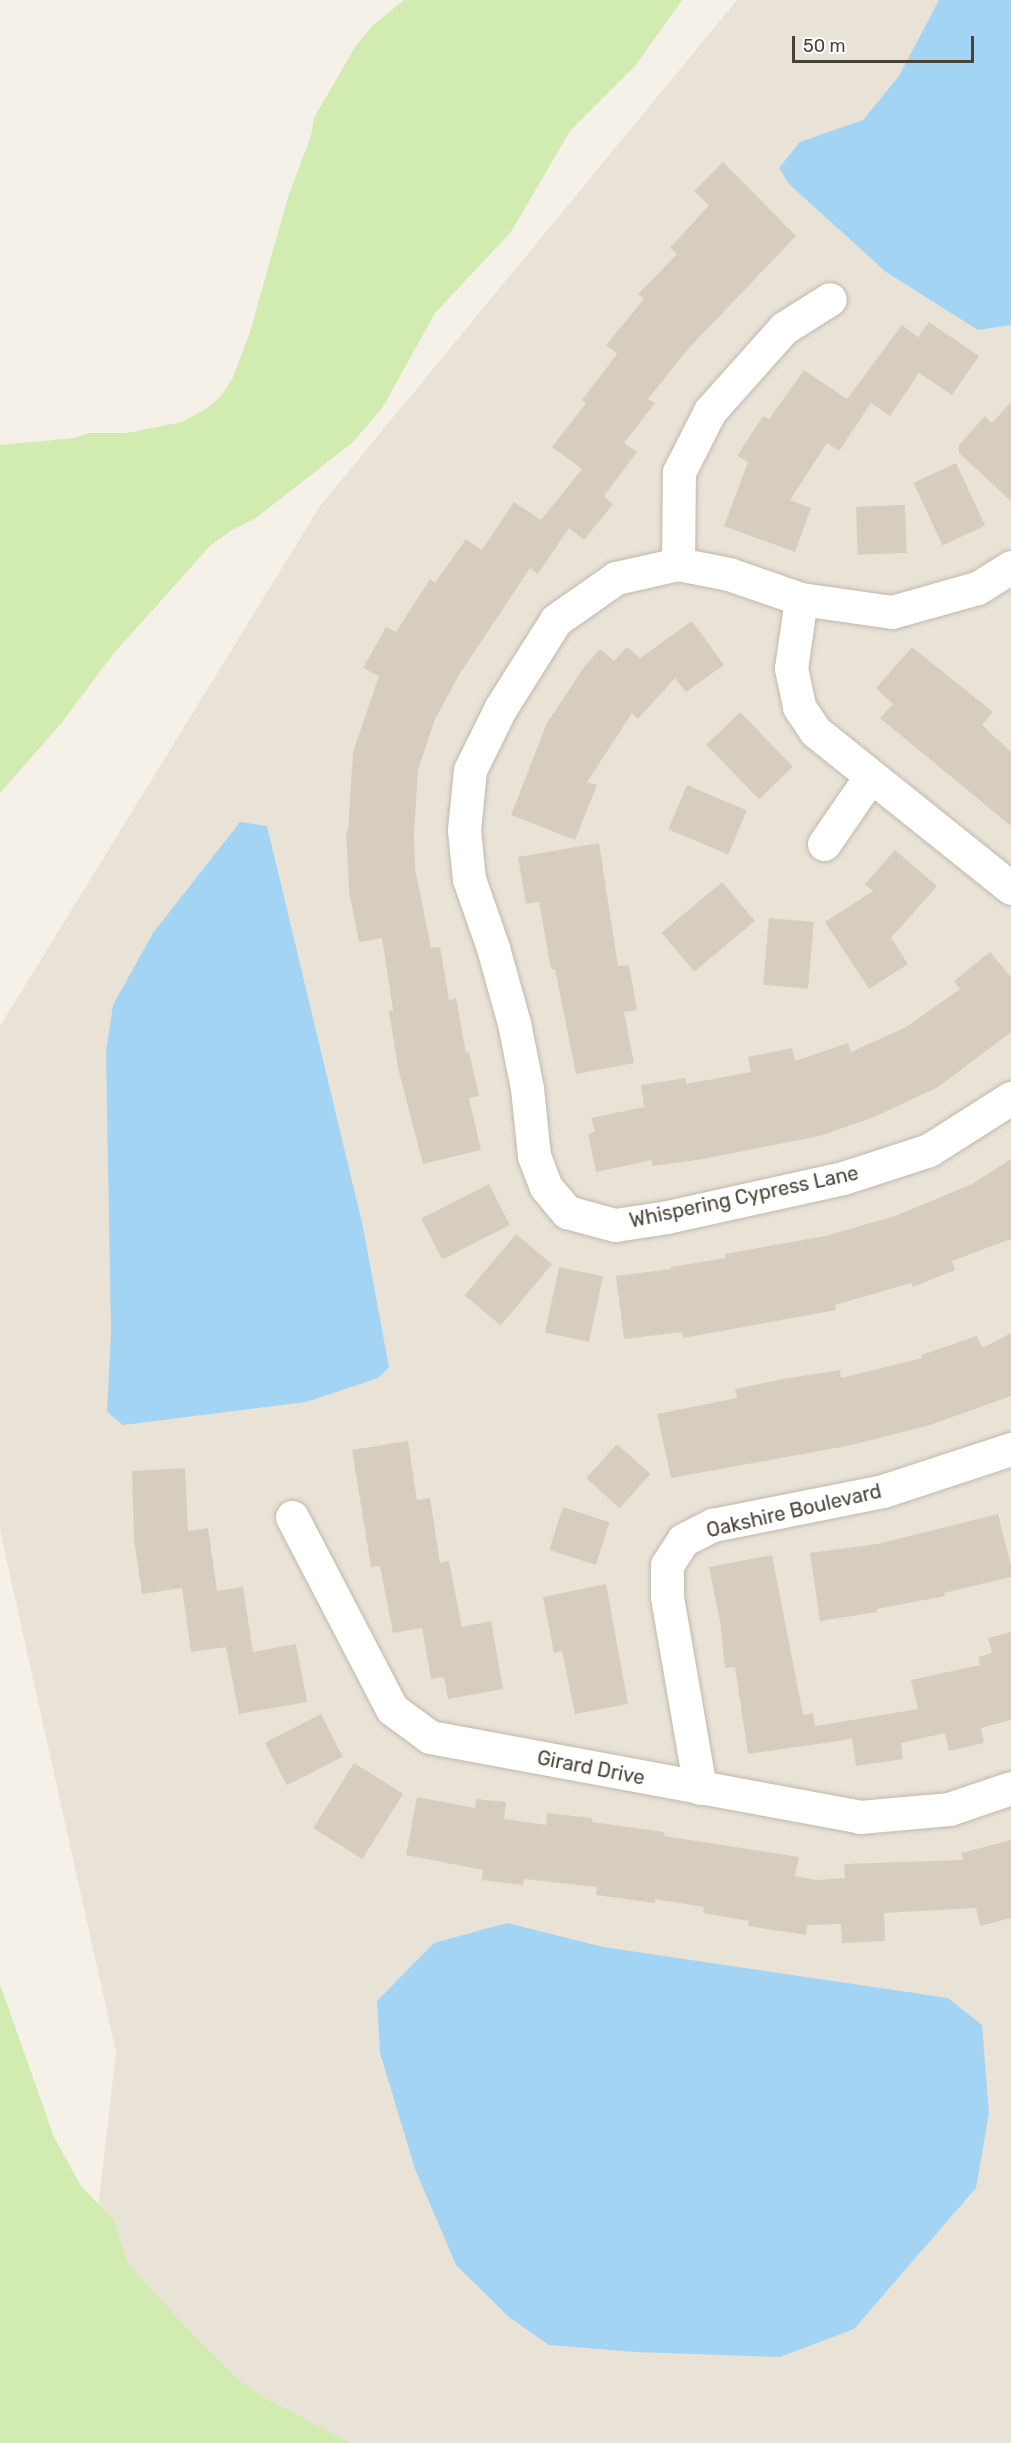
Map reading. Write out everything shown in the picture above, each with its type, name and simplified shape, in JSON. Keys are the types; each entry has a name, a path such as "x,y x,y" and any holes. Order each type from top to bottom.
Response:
{"street":[{"path":"678,564 679,472 710,411 784,328 830,299"},
{"name":"Whispering Cypress Lane","path":"1011,567 977,588 892,612 801,599 729,574 678,564 616,578 556,620 500,708 470,770 464,830 469,879 493,948 514,1023 527,1088 534,1156 546,1187 567,1212 615,1225 667,1217 843,1178 929,1150 1011,1098"},
{"path":"801,599 791,668 799,707 814,731 1011,888"},
{"path":"824,844 870,777"},
{"name":"Oakshire Boulevard","path":"700,1788 667,1596 667,1565 683,1540 713,1525 883,1491 1011,1449"},
{"name":"Girard Drive","path":"292,1517 392,1709 430,1737 860,1817 949,1809 1011,1788"}],"shaded area":[{"path":"737,0 1011,0 1011,2443 71,2443 116,2052 0,1531 0,1026 320,506"}],"green space":[{"path":"404,0 682,0 635,66 570,131 511,232 435,313 383,407 353,442 256,518 232,530 210,546 114,653 60,725 0,793 0,445 74,438 89,433 127,433 182,422 206,409 222,395 233,377 250,332 288,197 311,136 314,118 355,47 372,26"},
{"path":"0,1984 54,2137 81,2186 114,2220 127,2263 197,2339 239,2380 265,2398 350,2443 0,2443"}],"water":[{"path":"939,0 1011,0 1011,325 978,330 886,272 789,184 779,168 800,142 863,120 899,76"},
{"path":"240,822 267,826 363,1227 389,1367 378,1378 306,1402 123,1425 107,1412 111,1332 106,1052 113,1005 153,933"},
{"path":"507,1923 603,1947 948,1998 982,2025 989,2113 976,2188 854,2329 780,2357 636,2352 549,2345 509,2317 456,2265 415,2169 380,2053 377,2001 434,1943"}],"building":[{"path":"723,162 796,236 689,348 648,399 655,403 624,443 637,452 604,496 613,504 584,540 569,528 538,574 530,568 459,675 435,719 418,770 414,834 415,868 431,948 440,947 449,1000 456,998 466,1053 469,1052 479,1096 469,1098 481,1150 423,1164 398,1068 389,1011 393,1010 382,938 359,942 349,891 346,831 348,831 353,752 379,676 363,668 386,627 396,632 430,579 435,583 466,539 482,550 514,502 541,520 582,469 552,447 586,403 582,400 617,354 606,345 644,299 638,294 677,254 670,248 709,205 694,191"},
{"path":"929,322 979,356 952,395 919,373 890,416 871,403 839,451 827,443 790,500 811,508 795,552 724,526 748,462 737,456 763,416 769,419 804,370 847,399 902,325 918,337"},
{"path":"1011,402 1011,501 959,453 959,445 985,416 992,423"},
{"path":"956,463 985,526 943,545 913,483"},
{"path":"905,505 907,553 858,555 856,507"},
{"path":"692,621 724,665 686,692 675,678 638,719 632,713 587,782 597,785 575,840 511,815 547,723 584,667 600,649 614,661 627,647 640,658"},
{"path":"912,647 993,712 982,725 1011,752 1011,826 880,718 893,704 876,688"},
{"path":"740,712 793,767 759,799 706,745"},
{"path":"687,785 747,810 728,855 668,829"},
{"path":"599,843 618,966 629,965 637,1010 624,1012 634,1063 576,1074 555,969 551,969 539,902 526,904 518,857"},
{"path":"895,850 937,886 891,938 908,964 869,989 825,922 873,891 865,884"},
{"path":"722,882 755,921 694,972 661,933"},
{"path":"769,918 814,922 808,989 763,985"},
{"path":"990,952 1011,977 1011,1032 938,1087 874,1117 820,1136 697,1160 652,1166 652,1160 596,1172 588,1134 595,1131 591,1118 644,1107 641,1085 686,1078 686,1084 751,1072 748,1057 792,1048 795,1061 848,1043 851,1052 906,1027 960,989 954,981"},
{"path":"1011,1159 1011,1239 952,1261 955,1270 913,1287 911,1283 835,1305 836,1310 683,1338 682,1332 624,1339 616,1276 671,1269 671,1267 726,1258 725,1254 825,1236 895,1216 972,1184"},
{"path":"489,1184 510,1225 442,1259 421,1219"},
{"path":"516,1234 552,1264 501,1325 465,1295"},
{"path":"559,1267 603,1276 589,1342 545,1333"},
{"path":"1011,1333 1011,1396 930,1425 852,1445 671,1478 657,1414 737,1398 735,1389 783,1379 840,1370 841,1378 922,1358 921,1355 977,1336 982,1348"},
{"path":"408,1441 417,1500 430,1498 440,1563 449,1561 462,1627 491,1621 503,1689 448,1699 444,1677 431,1679 422,1628 393,1633 380,1566 371,1567 352,1450"},
{"path":"617,1444 650,1474 620,1508 586,1478"},
{"path":"185,1468 188,1531 208,1528 217,1591 243,1587 253,1652 296,1644 307,1702 239,1714 226,1647 191,1652 182,1588 142,1594 134,1539 132,1471"},
{"path":"563,1507 610,1522 596,1565 549,1550"},
{"path":"998,1514 1011,1565 1011,1577 944,1593 945,1596 877,1609 877,1612 820,1621 810,1553 877,1544"},
{"path":"772,1555 803,1715 813,1713 815,1726 918,1709 911,1680 980,1665 978,1657 992,1653 988,1638 1011,1632 1011,1720 981,1728 984,1743 949,1751 945,1733 901,1743 903,1759 856,1766 852,1739 748,1754 735,1667 725,1668 720,1621 709,1567"},
{"path":"606,1584 628,1704 575,1714 562,1651 554,1653 543,1597"},
{"path":"321,1714 343,1757 287,1785 265,1743"},
{"path":"354,1763 403,1794 362,1859 313,1828"},
{"path":"417,1797 475,1808 476,1799 506,1802 504,1819 546,1825 547,1813 592,1818 592,1822 664,1832 664,1836 799,1857 795,1876 817,1880 845,1878 844,1864 963,1860 961,1853 1011,1840 1011,1918 980,1926 976,1908 884,1913 885,1941 842,1943 841,1924 807,1925 806,1935 748,1926 749,1921 703,1913 704,1907 655,1899 655,1903 596,1895 597,1887 524,1879 523,1885 482,1880 483,1870 406,1855"}]}
